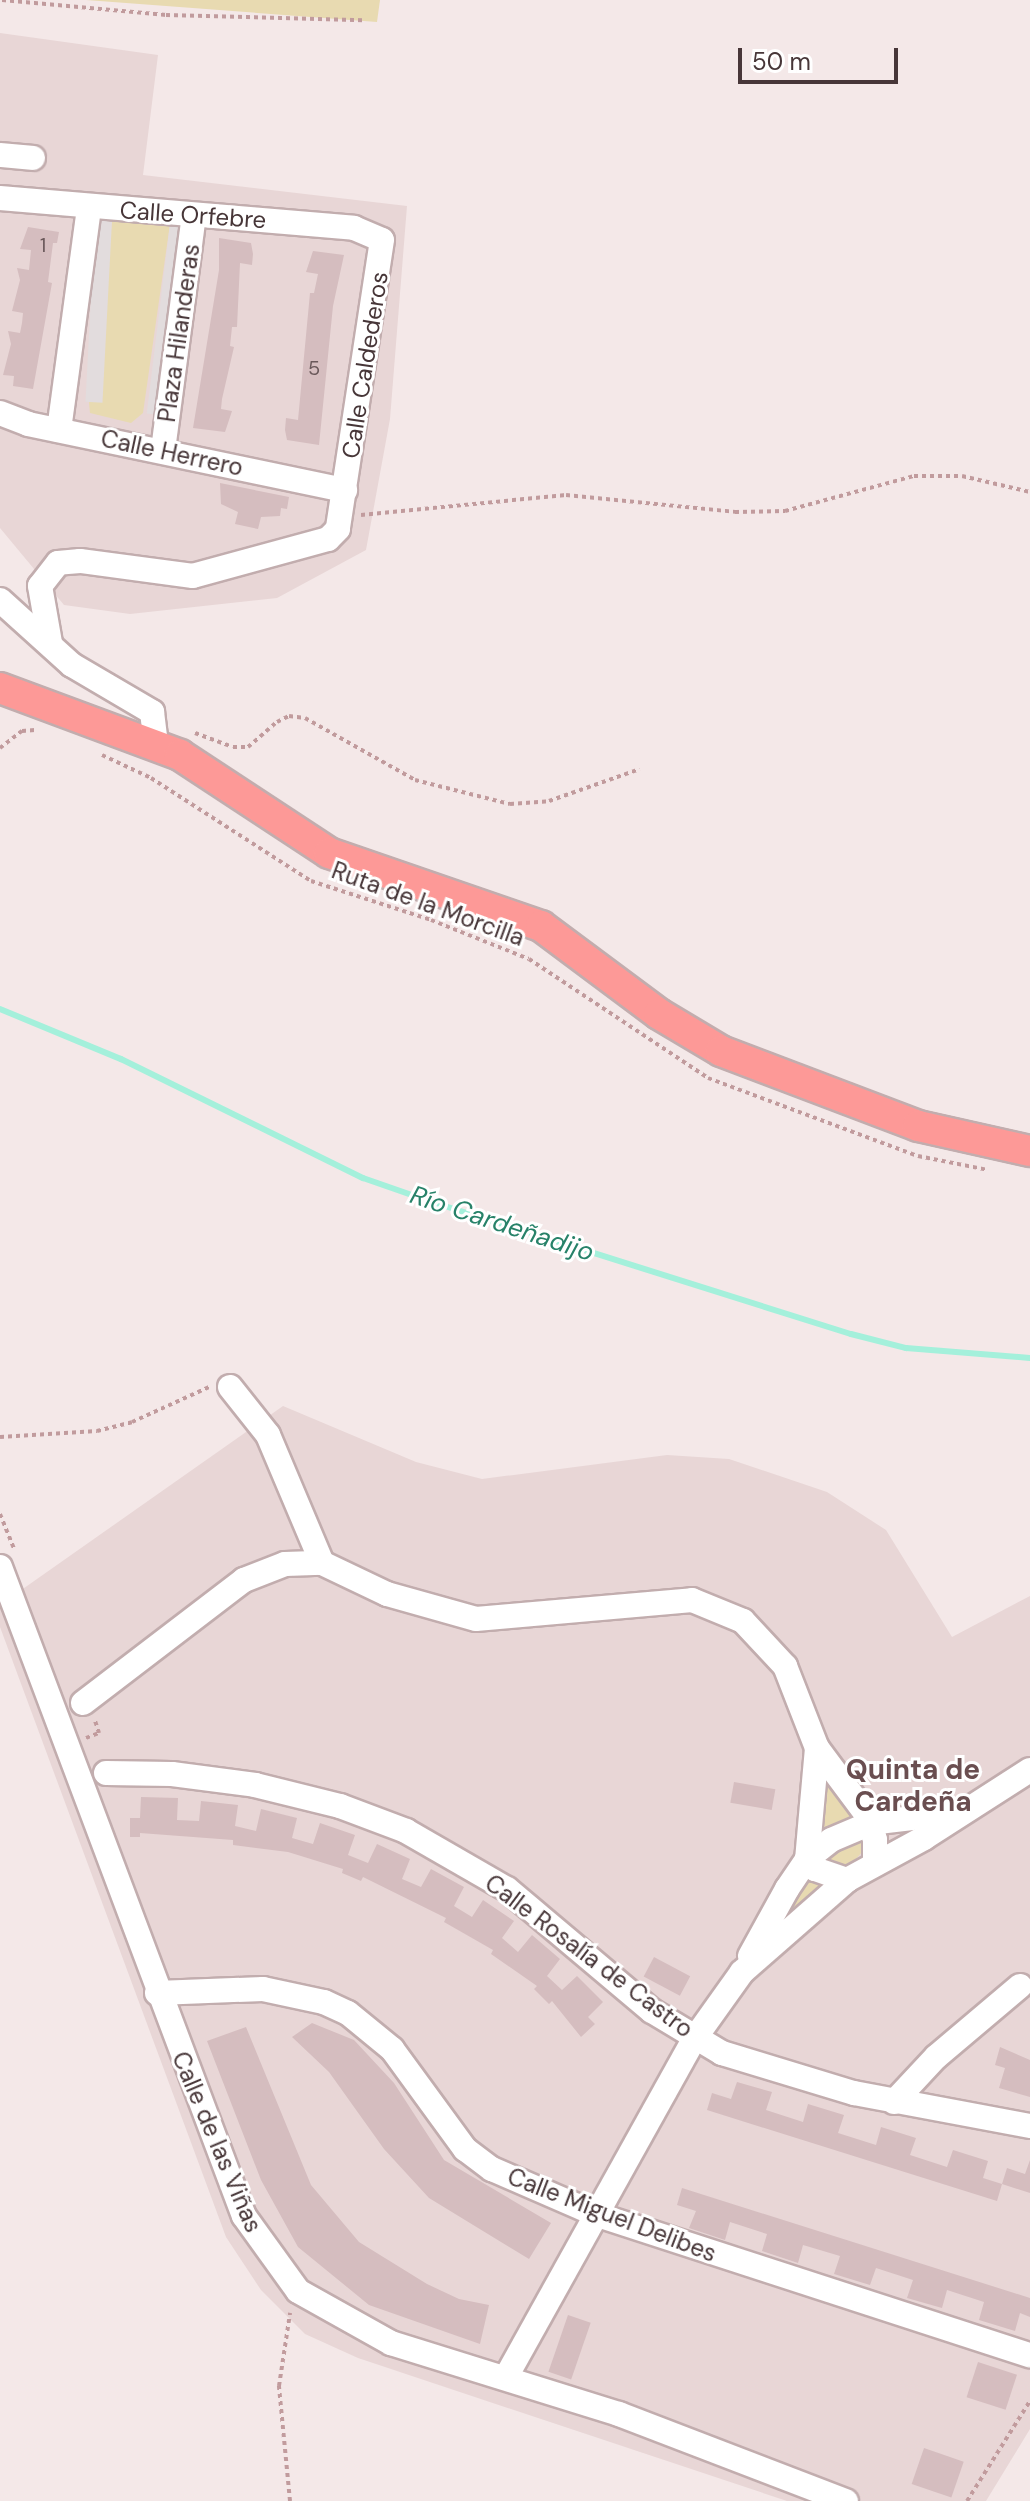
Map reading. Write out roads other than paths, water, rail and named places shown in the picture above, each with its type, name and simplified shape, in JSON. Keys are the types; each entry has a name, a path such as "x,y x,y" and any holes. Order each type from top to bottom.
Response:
{"main road":[{"path":"0,688 164,742 329,853 541,926 659,1014 721,1051 918,1126 1030,1151"}],"street":[{"path":"0,155 33,158"},
{"name":"Calle Orfebre","path":"0,198 354,228 382,240"},
{"path":"59,430 89,207"},
{"name":"Plaza Hilanderas","path":"163,450 194,216"},
{"name":"Calle Caldederos","path":"50,643 40,586 58,563 80,561 193,576 328,539 343,517 382,240"},
{"name":"Calle Herrero","path":"0,413 59,430 345,490"},
{"path":"0,600 103,685 152,712 164,742"},
{"path":"230,1387 268,1435 322,1563"},
{"path":"83,1703 244,1580 285,1564 322,1563 387,1594 461,1618 692,1600 709,1604 743,1621 785,1666 817,1748 871,1823 875,1863"},
{"name":"Calle de las Viñas","path":"0,1567 157,1993 244,2216 298,2291 391,2343 506,2377 846,2501"},
{"path":"506,2377 695,2038 742,1972 807,1859 817,1748"},
{"path":"742,1972 847,1880 1030,1770"},
{"name":"Calle Rosalía de Castro","path":"106,1773 172,1774 255,1785 340,1806 406,1831 507,1889 652,2011 695,2038 777,2072 894,2102 1030,2126"},
{"path":"807,1859 851,1829 871,1823 962,1812"},
{"path":"807,1859 815,1869 847,1880"},
{"path":"894,2102 936,2057 1020,1986"},
{"name":"Calle Miguel Delibes","path":"157,1993 263,1989 295,1992 348,2013 392,2049 465,2149 492,2169 598,2215 1030,2355"}],"waterway":[{"name":"Río Cardeñadijo","path":"0,1009 121,1059 363,1178 432,1202 851,1334 906,1348 1030,1358"}],"district":[{"name":"Quinta de Cardeña","path":"913,1786"}]}
